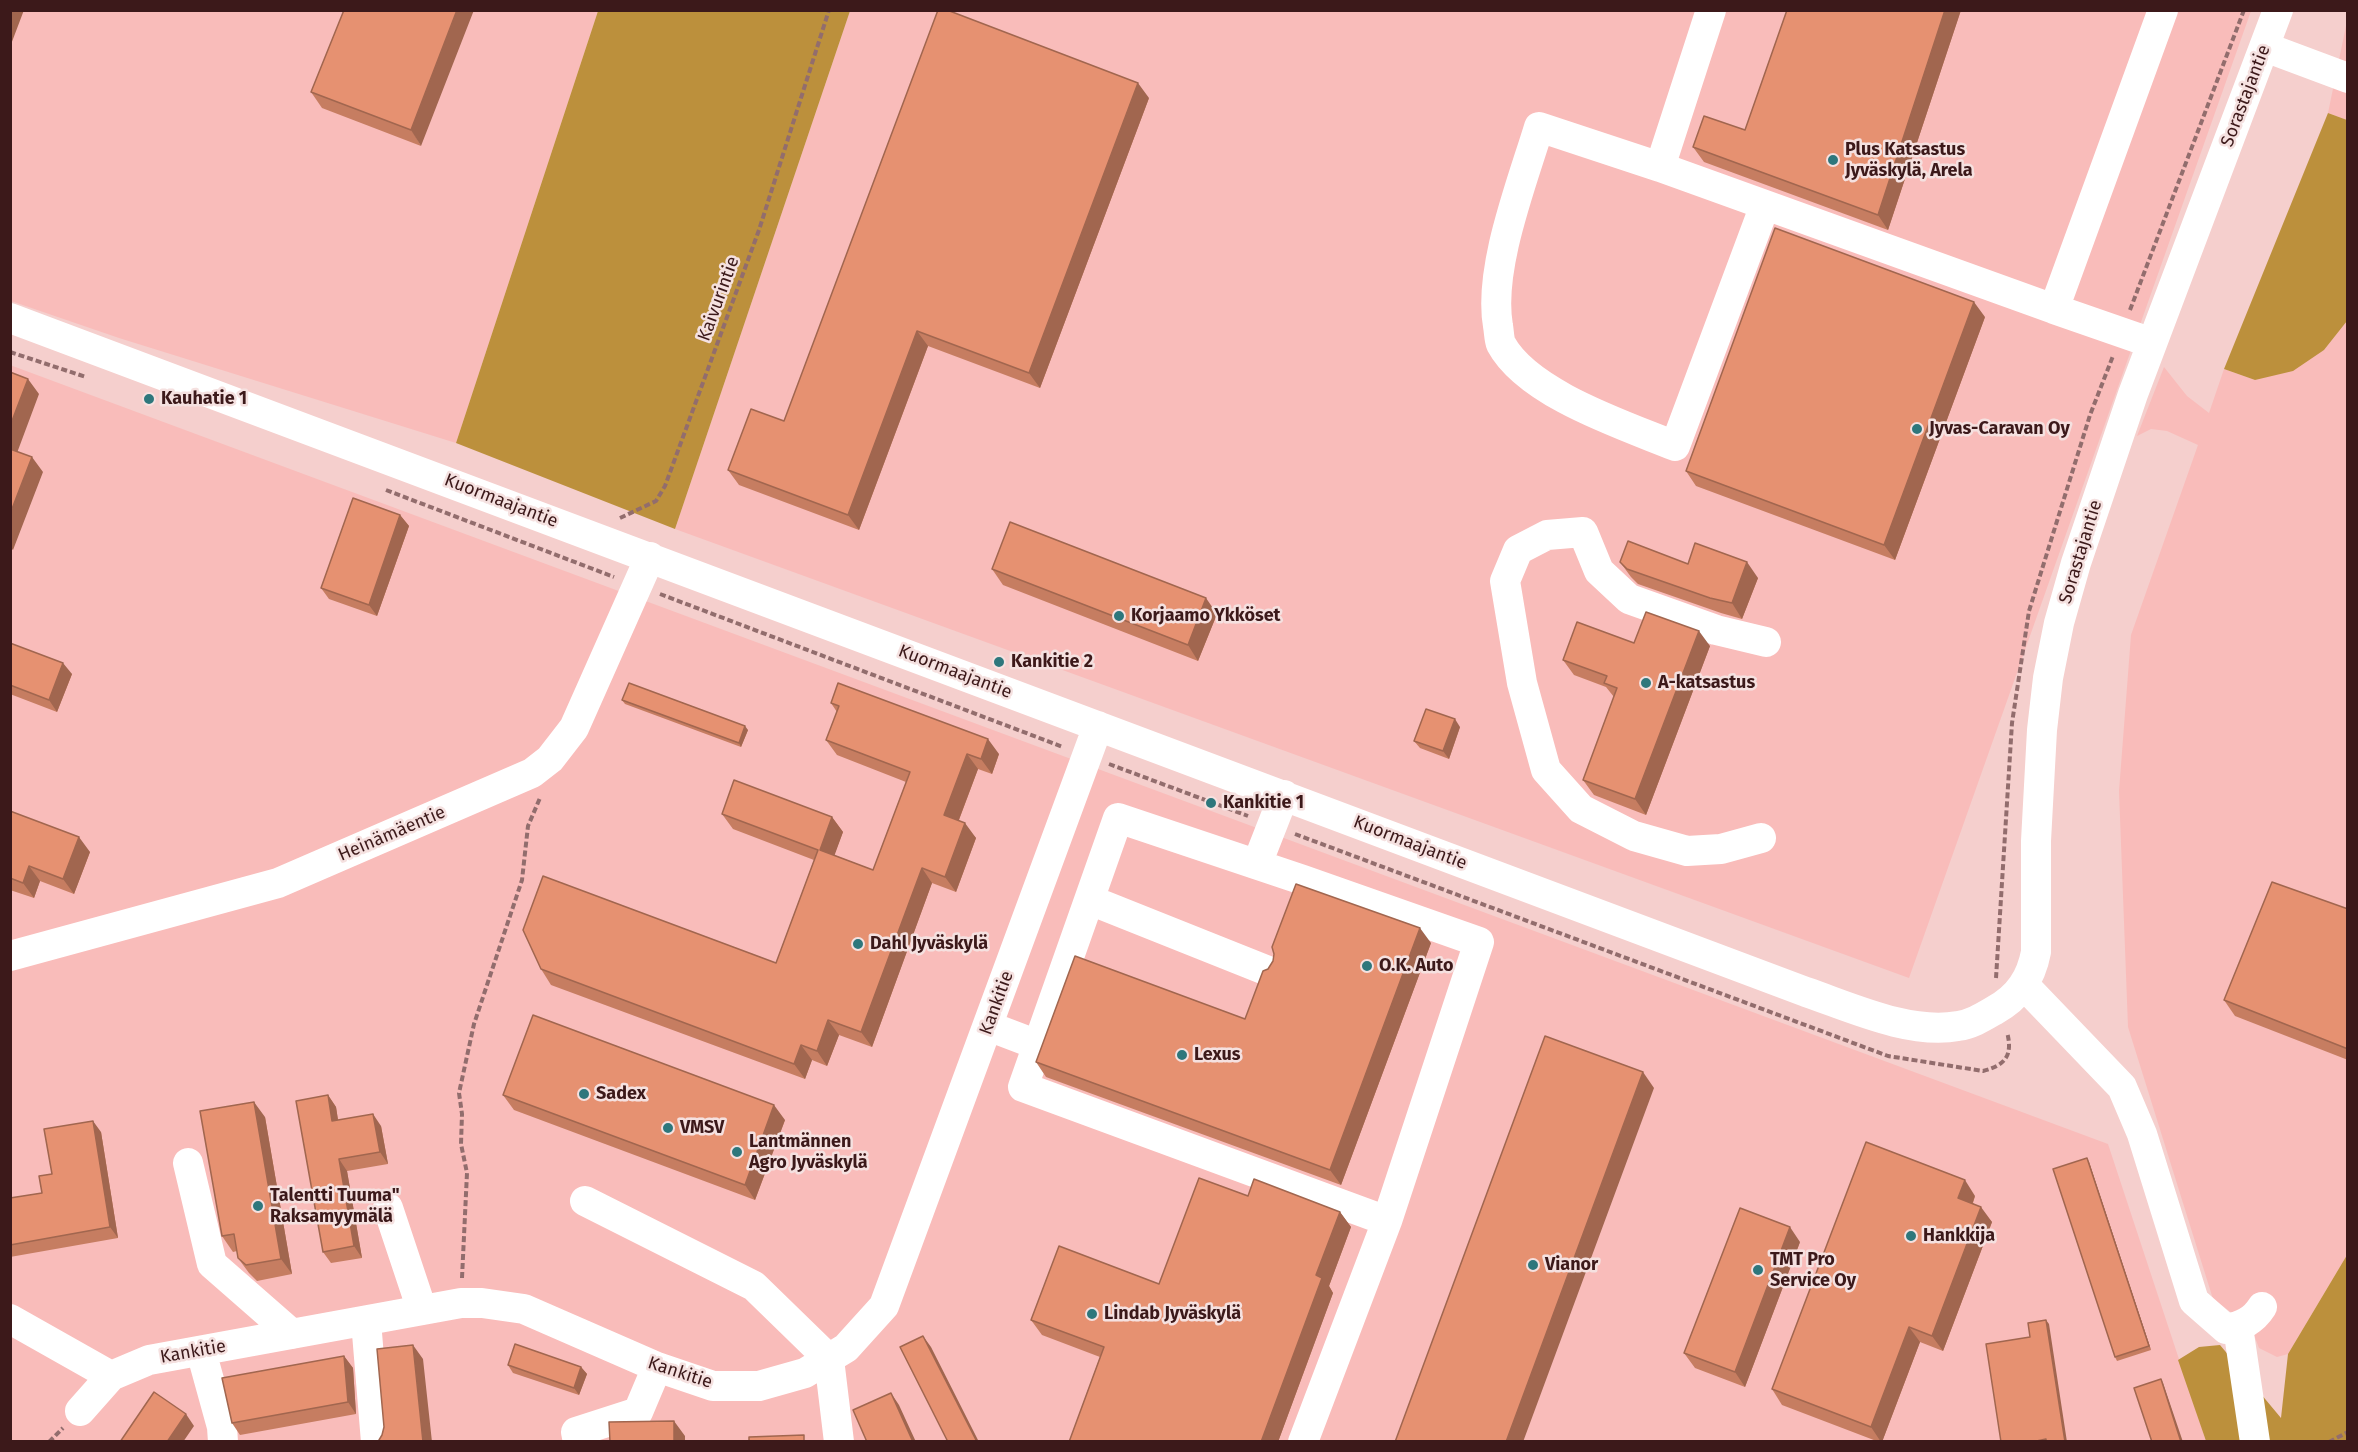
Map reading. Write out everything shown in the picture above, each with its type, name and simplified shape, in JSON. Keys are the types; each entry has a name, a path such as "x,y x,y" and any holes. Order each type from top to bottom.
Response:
{"street":[{"path":"1660,167 1711,10"},
{"path":"2054,309 2163,10"},
{"name":"Sorastajantie","path":"1901,1023 1920,1027 1957,1027 1973,1022 2016,997 2033,969 2036,952 2036,841 2042,730 2048,678 2059,623 2076,563 2152,343 2278,10"},
{"path":"2265,47 2348,78"},
{"path":"1765,205 1675,446 1567,400 1523,371 1500,343 1494,307 1505,241 1539,127 1660,167 2152,343"},
{"name":"Kuormaajantie","path":"10,318 1806,992 1901,1023"},
{"path":"1761,838 1721,849 1687,851 1634,836 1581,808 1546,770 1522,683 1505,581 1518,550 1547,535 1582,532 1599,571 1629,599 1716,630 1766,642"},
{"name":"Heinämäentie","path":"10,956 278,883 532,773 550,759 574,728 650,557"},
{"name":"Kankitie","path":"81,1411 111,1376 149,1360 461,1303 482,1303 524,1309 657,1367 713,1386 759,1386 805,1373 846,1348 884,1306 1098,726"},
{"path":"1257,864 1284,795"},
{"path":"1303,1442 1387,1221 1479,942 1118,818 1023,1087 1387,1221"},
{"path":"1090,900 1268,972"},
{"path":"2024,985 2122,1087 2142,1134 2194,1301 2226,1329 2238,1327 2254,1319 2262,1307"},
{"path":"988,1026 1038,1045"},
{"path":"188,1163 212,1264 292,1334"},
{"path":"585,1201 754,1286 829,1359 839,1442"},
{"path":"388,1208 422,1310"},
{"path":"10,1319 111,1376"},
{"path":"366,1321 376,1442"},
{"path":"2238,1327 2255,1442"},
{"path":"201,1351 222,1428 223,1442"},
{"path":"578,1442 576,1432 638,1412 657,1367"}],"path":[{"name":"Kaivurintie","path":"638,585 601,572 620,518 656,501 665,486 759,230 829,10"},
{"path":"638,585 1888,1056 1983,1071 1996,1068 2006,1060 2010,1045 1995,970 2012,723 2028,611 2090,415 2244,10"},
{"path":"461,1303 467,1173 461,1144 462,1114 459,1093 474,1024 522,880 528,825 544,791 532,773"},
{"path":"2329,1442 2348,1432"}],"shaded area":[{"path":"11,11 598,11 456,443 119,338 11,301"},
{"path":"598,11 850,11 675,529 456,443"},
{"path":"850,11 2251,11 1909,978 675,529"},
{"path":"2347,21 2347,120 2328,113"},
{"path":"2328,113 2347,120 2347,321 2324,350 2293,371 2255,380 2224,369"},
{"path":"2347,321 2347,1255 2288,1354 2277,1357 2259,1348 2251,1327 2213,1299 2128,1027 2119,791 2131,635 2198,445 2167,431 2151,429 2137,436 2164,367 2187,396 2209,413 2224,369 2255,380 2324,350"},
{"path":"10,365 2108,1144 2206,1441 11,1441"},
{"path":"2347,1255 2347,1441 2206,1441 2178,1360 2199,1347 2220,1345 2281,1418 2288,1354"}],"building":[{"path":"344,10 457,10 411,130 311,92"},
{"path":"938,10 947,10 1138,83 1029,373 917,331 848,515 728,470 751,409 784,421"},
{"path":"1787,10 1945,10 1878,215 1693,147 1704,116 1745,130"},
{"path":"1775,228 1974,302 1884,545 1686,471"},
{"path":"10,372 28,379 10,426"},
{"path":"10,449 32,457 10,514"},
{"path":"353,498 400,515 369,605 321,588"},
{"path":"1010,522 1206,598 1188,645 992,569"},
{"path":"1628,541 1688,564 1695,543 1747,562 1732,603 1710,598 1627,569 1620,562"},
{"path":"1646,612 1699,631 1635,799 1583,780 1617,688 1604,683 1607,676 1563,660 1577,622 1634,643"},
{"path":"10,643 63,663 49,700 10,685"},
{"path":"629,683 745,726 739,743 622,700"},
{"path":"838,683 988,739 981,759 967,754 944,815 965,823 945,877 922,868 861,1032 828,1020 817,1051 801,1045 794,1064 541,969 523,930 543,876 776,963 818,850 722,814 734,780 832,817 820,850 873,870 910,772 826,740 839,706 831,703"},
{"path":"1426,709 1455,719 1443,751 1414,741"},
{"path":"10,811 79,837 63,879 29,866 23,883 10,878"},
{"path":"2272,882 2348,909 2348,1049 2224,1000"},
{"path":"1296,884 1420,928 1330,1170 1036,1062 1075,956 1245,1019 1263,971 1268,969 1273,961 1272,947"},
{"path":"533,1015 774,1105 745,1185 503,1095"},
{"name":"Vianor","path":"1545,1036 1643,1072 1506,1442 1395,1442"},
{"path":"328,1095 332,1121 373,1114 380,1152 339,1159 354,1246 323,1252 296,1101"},
{"path":"254,1102 281,1259 246,1265 238,1258 234,1234 222,1236 200,1111"},
{"path":"93,1121 110,1227 10,1245 10,1198 42,1193 39,1176 52,1174 44,1129"},
{"path":"1866,1142 1965,1180 1958,1198 1981,1207 1932,1336 1909,1327 1871,1427 1772,1389"},
{"path":"2087,1158 2149,1346 2115,1357 2053,1169"},
{"path":"1199,1178 1248,1196 1254,1179 1340,1212 1316,1275 1322,1278 1261,1442 1069,1442 1104,1347 1031,1320 1059,1246 1159,1284"},
{"path":"1740,1208 1790,1227 1735,1372 1684,1353"},
{"path":"2046,1320 2065,1442 2046,1442 2046,1439 2032,1442 2001,1442 1986,1344 2030,1337 2028,1323"},
{"path":"923,1336 977,1442 948,1442 900,1347"},
{"path":"515,1344 581,1367 574,1388 508,1365"},
{"path":"413,1345 423,1442 379,1442 384,1427 377,1349"},
{"path":"344,1356 348,1402 232,1423 222,1378"},
{"path":"2161,1379 2181,1442 2152,1442 2134,1388"},
{"path":"154,1392 186,1414 167,1442 120,1442"},
{"path":"891,1393 913,1442 867,1442 853,1410"},
{"path":"674,1421 674,1442 610,1442 609,1422"},
{"path":"804,1435 804,1442 749,1442 749,1437"}],"place":[{"name":"Plus Katsastus Jyväskylä, Arela","path":"1833,160"},
{"name":"Kauhatie 1","path":"149,399"},
{"name":"Jyvas-Caravan Oy","path":"1917,429"},
{"name":"Korjaamo Ykköset","path":"1119,616"},
{"name":"Kankitie 2","path":"999,662"},
{"name":"A-katsastus","path":"1646,683"},
{"name":"Kankitie 1","path":"1211,803"},
{"name":"Dahl Jyväskylä","path":"858,944"},
{"name":"O.K. Auto","path":"1367,966"},
{"name":"Lexus","path":"1182,1055"},
{"name":"Sadex","path":"584,1094"},
{"name":"VMSV","path":"668,1128"},
{"name":"Lantmännen Agro Jyväskylä","path":"737,1152"},
{"name":"Talentti Tuuma\" Raksamyymälä","path":"258,1206"},
{"name":"Hankkija","path":"1911,1236"},
{"name":"Vianor","path":"1533,1265"},
{"name":"TMT Pro Service Oy","path":"1758,1270"},
{"name":"Lindab Jyväskylä","path":"1092,1314"}]}
